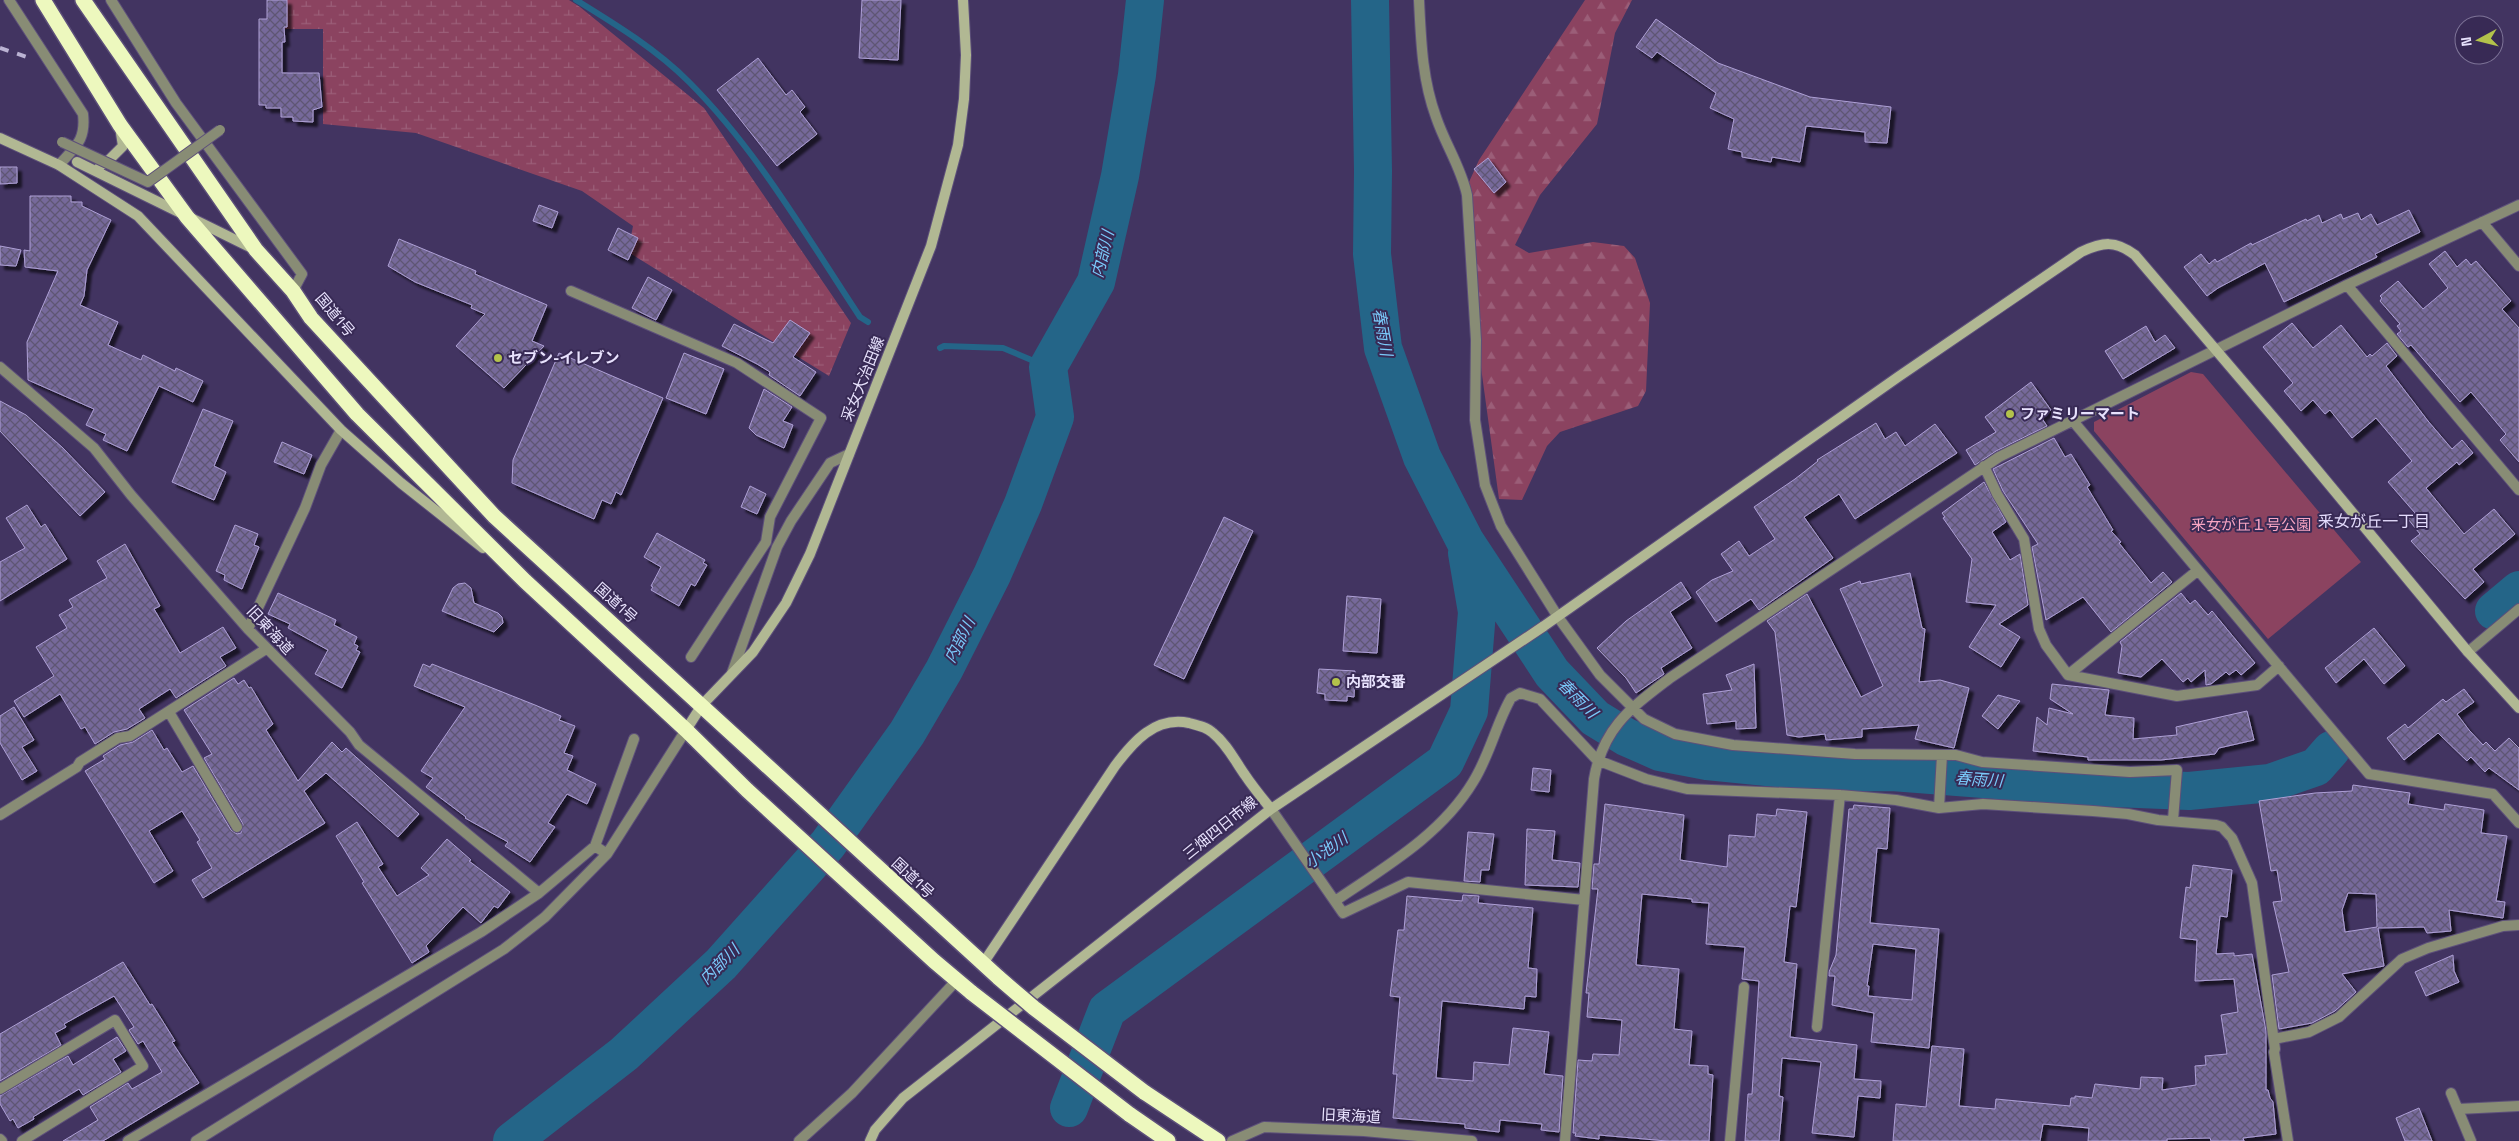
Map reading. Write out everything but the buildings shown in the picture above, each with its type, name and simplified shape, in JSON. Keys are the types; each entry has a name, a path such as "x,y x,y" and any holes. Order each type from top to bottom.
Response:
{"highway":[{"path":"43,0 120,125 187,217 357,414 525,581 934,962 1129,1114 1167,1141"},
{"name":"国道1号","path":"83,0 256,250 293,291 311,318 494,516 998,978 1144,1092 1218,1141"}],"main road":[{"name":"采女大治田線","path":"686,730 702,705 753,652 786,603 810,554 931,246 958,145 966,55 963,0"},
{"path":"59,165 77,162 99,167 123,146 120,125"},
{"path":"0,138 59,165 138,216 341,430 401,483 525,581"},
{"path":"77,162 256,250"},
{"path":"1271,809 1558,617 1898,377 2081,252 2101,243 2115,244 2135,255 2216,349 2468,652 2519,708"},
{"name":"三畑四日市線","path":"870,1141 876,1130 902,1098 1271,809 1228,748 1212,732 1198,725 1180,721 1151,729 1132,743 1114,766 982,964"}],"street":[{"path":"9,0 83,114 85,130 59,165"},
{"path":"112,0 176,103 302,274 293,291"},
{"path":"1419,0 1423,71 1430,101 1463,176 1468,195 1476,340 1474,420 1483,477 1492,506 1501,526 1558,617 1600,675 1644,719 1675,734 1733,744 1942,759 1956,755 1982,762 2130,772 2177,770 2173,816"},
{"path":"62,142 148,182 220,130"},
{"path":"1565,1141 1597,760 1602,746 1623,716 1633,706 1670,678 1984,466 2347,284 2519,205"},
{"path":"2482,222 2519,266"},
{"path":"2347,284 2519,490"},
{"path":"571,291 737,363 822,418 770,517 766,542 691,657"},
{"name":"旧東海道","path":"0,367 94,448 131,495 266,649 350,732 359,745 539,893"},
{"path":"2073,422 2369,774 2493,794 2519,823"},
{"path":"248,628 305,508 321,465 341,430"},
{"path":"732,673 777,547 791,521 830,463 849,454"},
{"path":"1984,466 1996,494 2024,539 2039,629 2046,645 2068,675 2177,696 2257,685 2279,666"},
{"path":"766,542 777,547"},
{"path":"2068,675 2197,571"},
{"path":"2468,652 2519,610"},
{"path":"0,815 118,738 130,736 266,649"},
{"path":"1334,900 1421,841 1448,816 1466,794 1483,765 1511,698 1520,693 1540,699 1597,760 1646,779 1687,789 1840,795 2173,816 2216,825 2222,827 2232,838 2252,883 2274,1039 2277,1078 2288,1141"},
{"path":"168,712 237,827"},
{"path":"196,1141 504,949 545,916 606,854 686,730"},
{"path":"128,1141 481,932 539,893 595,846 634,738"},
{"path":"1939,802 1942,759"},
{"path":"1817,1027 1840,795"},
{"path":"1271,809 1343,913 1408,882 1584,900"},
{"path":"595,846 606,854"},
{"path":"2274,1039 2309,1032 2339,1017 2402,959 2428,948 2503,926 2519,925"},
{"path":"799,1141 852,1093 956,981"},
{"path":"1730,1141 1744,987"},
{"path":"0,1089 115,1020 143,1066 22,1141"},
{"path":"2451,1093 2471,1141"},
{"path":"2458,1109 2519,1106"},
{"name":"旧東海道","path":"1232,1141 1264,1127 1364,1131 1472,1141"},
{"path":"863,1141 876,1130"}],"green space":[{"path":"284,0 569,0 580,7 704,108 851,323 829,376 628,252 633,226 582,191 416,133 323,124 323,29 285,29"},
{"path":"1585,0 1632,0 1615,33 1597,124 1540,195 1515,245 1529,253 1593,242 1624,246 1635,258 1650,303 1646,391 1638,406 1560,432 1547,446 1522,500 1499,499 1470,287 1464,193 1479,160"},
{"name":"釆女が丘１号公園","path":"2191,372 2203,374 2361,562 2268,639 2094,431 2094,422"}],"waterway":[{"path":"576,0 649,48 676,70 714,108 759,165 801,225 860,317 868,322"},
{"name":"内部川","path":"512,1141 624,1054 721,964 828,844 907,733 944,670 992,575 1023,504 1055,417 1048,367 1096,282 1120,176 1137,75 1145,0"},
{"name":"春雨川","path":"1370,0 1373,171 1372,254 1383,348 1422,457 1465,541 1552,673 1595,718 1626,737 1660,752 1707,761 1825,773 1892,772 2088,787 2189,791 2270,783 2316,767 2331,750"},
{"path":"940,348 944,346 1003,348 1048,367"},
{"name":"小池川","path":"1069,1108 1107,1010 1445,762 1469,711 1477,612 1467,553"},
{"name":"春雨川","path":"2494,611 2519,590"}],"railway":[{"path":"0,48 27,57"}],"place":[{"name":"セブン-イレブン","path":"498,358"},
{"name":"ファミリーマート","path":"2010,414"},
{"name":"内部交番","path":"1336,682"}],"district":[{"name":"釆女が丘一丁目","path":"2374,521"}]}
